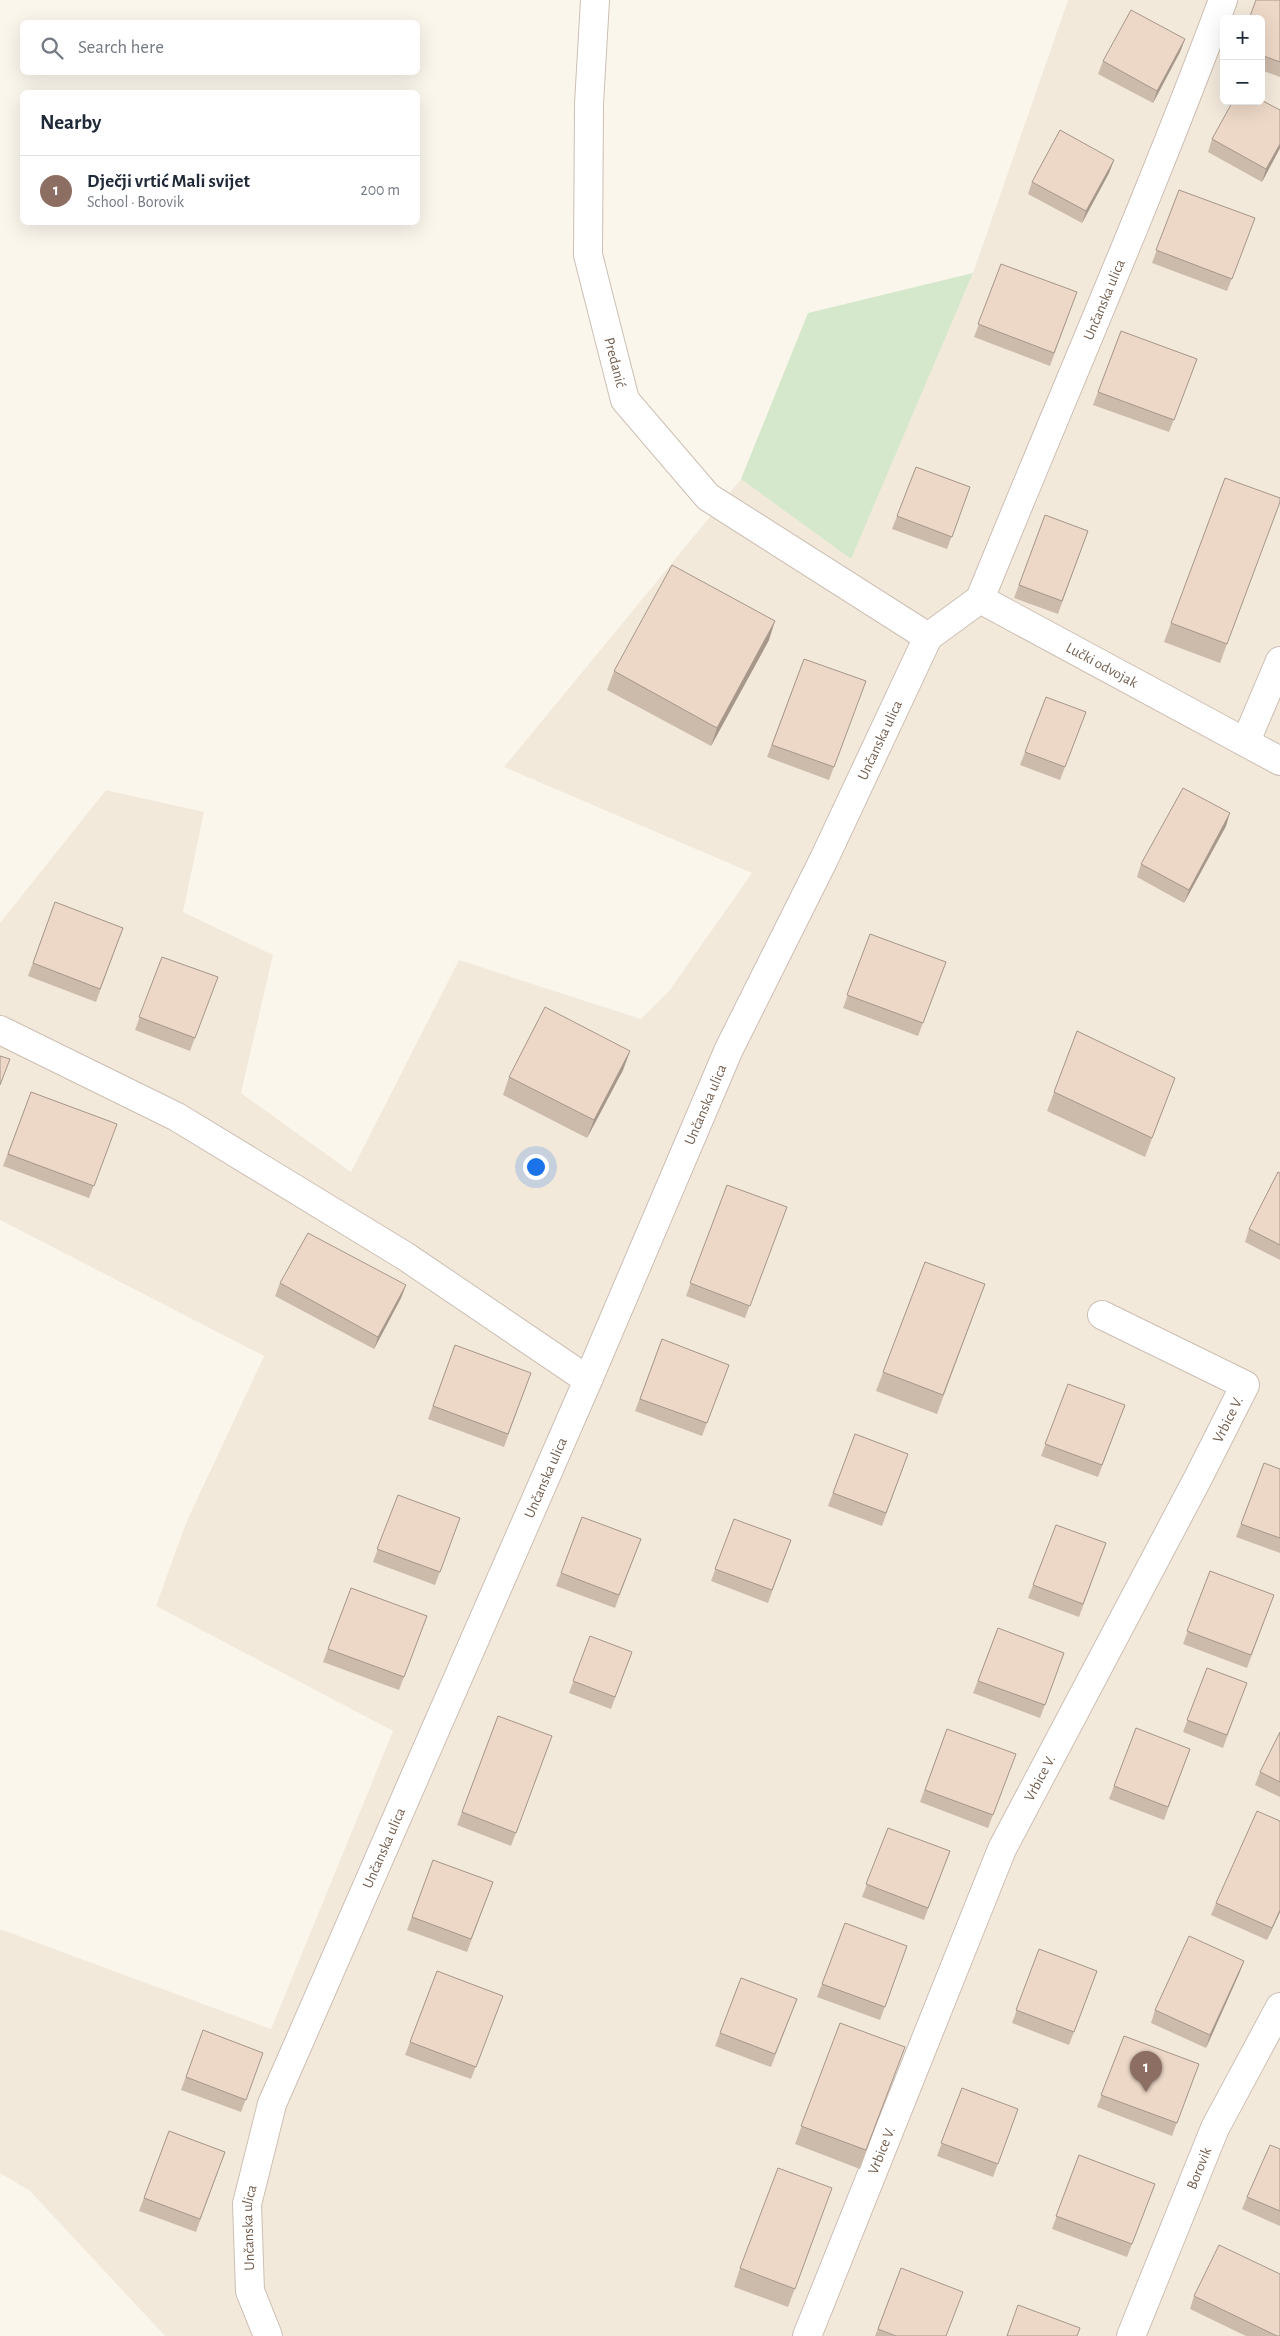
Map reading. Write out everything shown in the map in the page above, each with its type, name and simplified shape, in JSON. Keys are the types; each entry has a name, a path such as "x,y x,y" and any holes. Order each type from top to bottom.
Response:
{"street":[{"name":"Predanić","path":"595,0 589,104 588,255 625,400 708,497 928,637"},
{"name":"Unčanska ulica","path":"980,599 1073,370 1171,138 1223,0"},
{"path":"928,637 980,599"},
{"name":"Lučki odvojak","path":"980,599 1280,761"},
{"name":"Unčanska ulica","path":"268,2336 250,2291 247,2204 272,2104 588,1380 729,1049 824,859 928,637"},
{"path":"1246,741 1280,661"},
{"path":"0,1030 177,1117 405,1256 588,1380"},
{"name":"Vrbice V.","path":"807,2336 1002,1849 1193,1489 1245,1385 1102,1315"},
{"name":"Borovik","path":"1131,2336 1215,2128 1280,2007"}],"shaded area":[{"path":"1068,0 1280,0 1280,2336 165,2336 30,2191 0,2173 0,1929 271,2029 393,1731 156,1606 186,1523 264,1356 0,1220 0,923 106,790 204,812 183,912 273,955 241,1093 351,1172 459,960 641,1019 669,991 752,873 504,767 741,479 851,558 973,273"}],"green space":[{"path":"973,273 851,559 741,479 808,313"}],"building":[{"path":"1256,0 1280,0 1280,62 1265,56 1265,15 1250,15"},
{"path":"1131,10 1185,39 1157,91 1103,61"},
{"path":"1265,102 1280,110 1280,144 1266,169 1212,139 1231,105 1265,105"},
{"path":"1060,130 1114,160 1086,211 1032,182"},
{"path":"1179,190 1255,218 1232,279 1156,250"},
{"path":"1001,264 1077,292 1054,353 978,324"},
{"path":"1121,331 1197,359 1174,420 1098,392"},
{"path":"916,467 970,487 952,537 897,516"},
{"path":"1225,478 1280,498 1227,644 1171,623"},
{"path":"1045,515 1088,531 1062,601 1019,585"},
{"path":"672,565 775,621 717,728 614,671"},
{"path":"804,659 866,681 834,767 772,745"},
{"path":"1046,697 1086,712 1065,767 1025,752"},
{"path":"1183,788 1230,813 1189,890 1141,864"},
{"path":"55,902 123,928 100,989 33,963"},
{"path":"870,934 946,962 923,1023 847,995"},
{"path":"162,957 218,977 195,1038 139,1017"},
{"path":"545,1007 630,1051 594,1120 509,1077"},
{"path":"1077,1031 1175,1078 1152,1138 1054,1092"},
{"path":"0,1056 10,1059 0,1085"},
{"path":"31,1092 117,1124 94,1186 8,1154"},
{"path":"1278,1172 1280,1173 1280,1245 1249,1229"},
{"path":"727,1185 787,1207 750,1306 690,1283"},
{"path":"308,1233 406,1285 378,1337 280,1283"},
{"path":"925,1262 985,1284 943,1395 883,1372"},
{"path":"662,1339 729,1365 707,1423 640,1399"},
{"path":"455,1345 531,1373 508,1434 433,1406"},
{"path":"1068,1384 1125,1405 1102,1465 1045,1444"},
{"path":"855,1434 908,1454 886,1513 833,1493"},
{"path":"1264,1463 1280,1469 1280,1538 1241,1524"},
{"path":"398,1495 460,1518 440,1572 377,1549"},
{"path":"582,1517 641,1539 619,1595 561,1573"},
{"path":"734,1519 791,1540 772,1590 715,1569"},
{"path":"1056,1525 1106,1543 1083,1604 1033,1585"},
{"path":"1210,1571 1274,1595 1251,1655 1187,1631"},
{"path":"351,1588 427,1616 404,1677 328,1649"},
{"path":"998,1628 1064,1653 1045,1705 978,1681"},
{"path":"590,1636 632,1652 615,1697 573,1681"},
{"path":"1207,1668 1247,1683 1227,1735 1187,1720"},
{"path":"498,1716 552,1736 516,1833 462,1812"},
{"path":"1136,1728 1190,1749 1168,1807 1114,1786"},
{"path":"947,1729 1016,1754 993,1815 925,1790"},
{"path":"1280,1732 1280,1782 1260,1772"},
{"path":"1257,1811 1280,1821 1280,1910 1272,1928 1216,1903"},
{"path":"888,1828 950,1851 928,1908 866,1884"},
{"path":"433,1860 493,1882 471,1939 412,1917"},
{"path":"845,1923 907,1946 885,2007 822,1984"},
{"path":"1189,1936 1244,1961 1210,2035 1155,2010"},
{"path":"1039,1949 1097,1971 1074,2032 1016,2010"},
{"path":"437,1971 503,1996 476,2067 410,2042"},
{"path":"741,1978 797,1999 775,2054 720,2033"},
{"path":"840,2023 905,2047 866,2150 801,2126"},
{"path":"203,2030 263,2053 246,2100 186,2077"},
{"path":"1124,2036 1199,2064 1177,2123 1101,2095"},
{"path":"962,2088 1018,2109 998,2164 941,2143"},
{"path":"169,2131 225,2152 200,2219 144,2198"},
{"path":"1270,2145 1280,2149 1280,2211 1247,2197"},
{"path":"1079,2155 1155,2184 1132,2244 1056,2216"},
{"path":"778,2168 832,2188 795,2289 740,2268"},
{"path":"1219,2245 1280,2274 1280,2336 1194,2296"},
{"path":"901,2268 963,2292 946,2336 896,2336 878,2329"},
{"path":"1018,2305 1080,2328 1077,2336 1007,2336"}],"place":[{"name":"Dječji vrtić Mali svijet","path":"1146,2092"}]}
